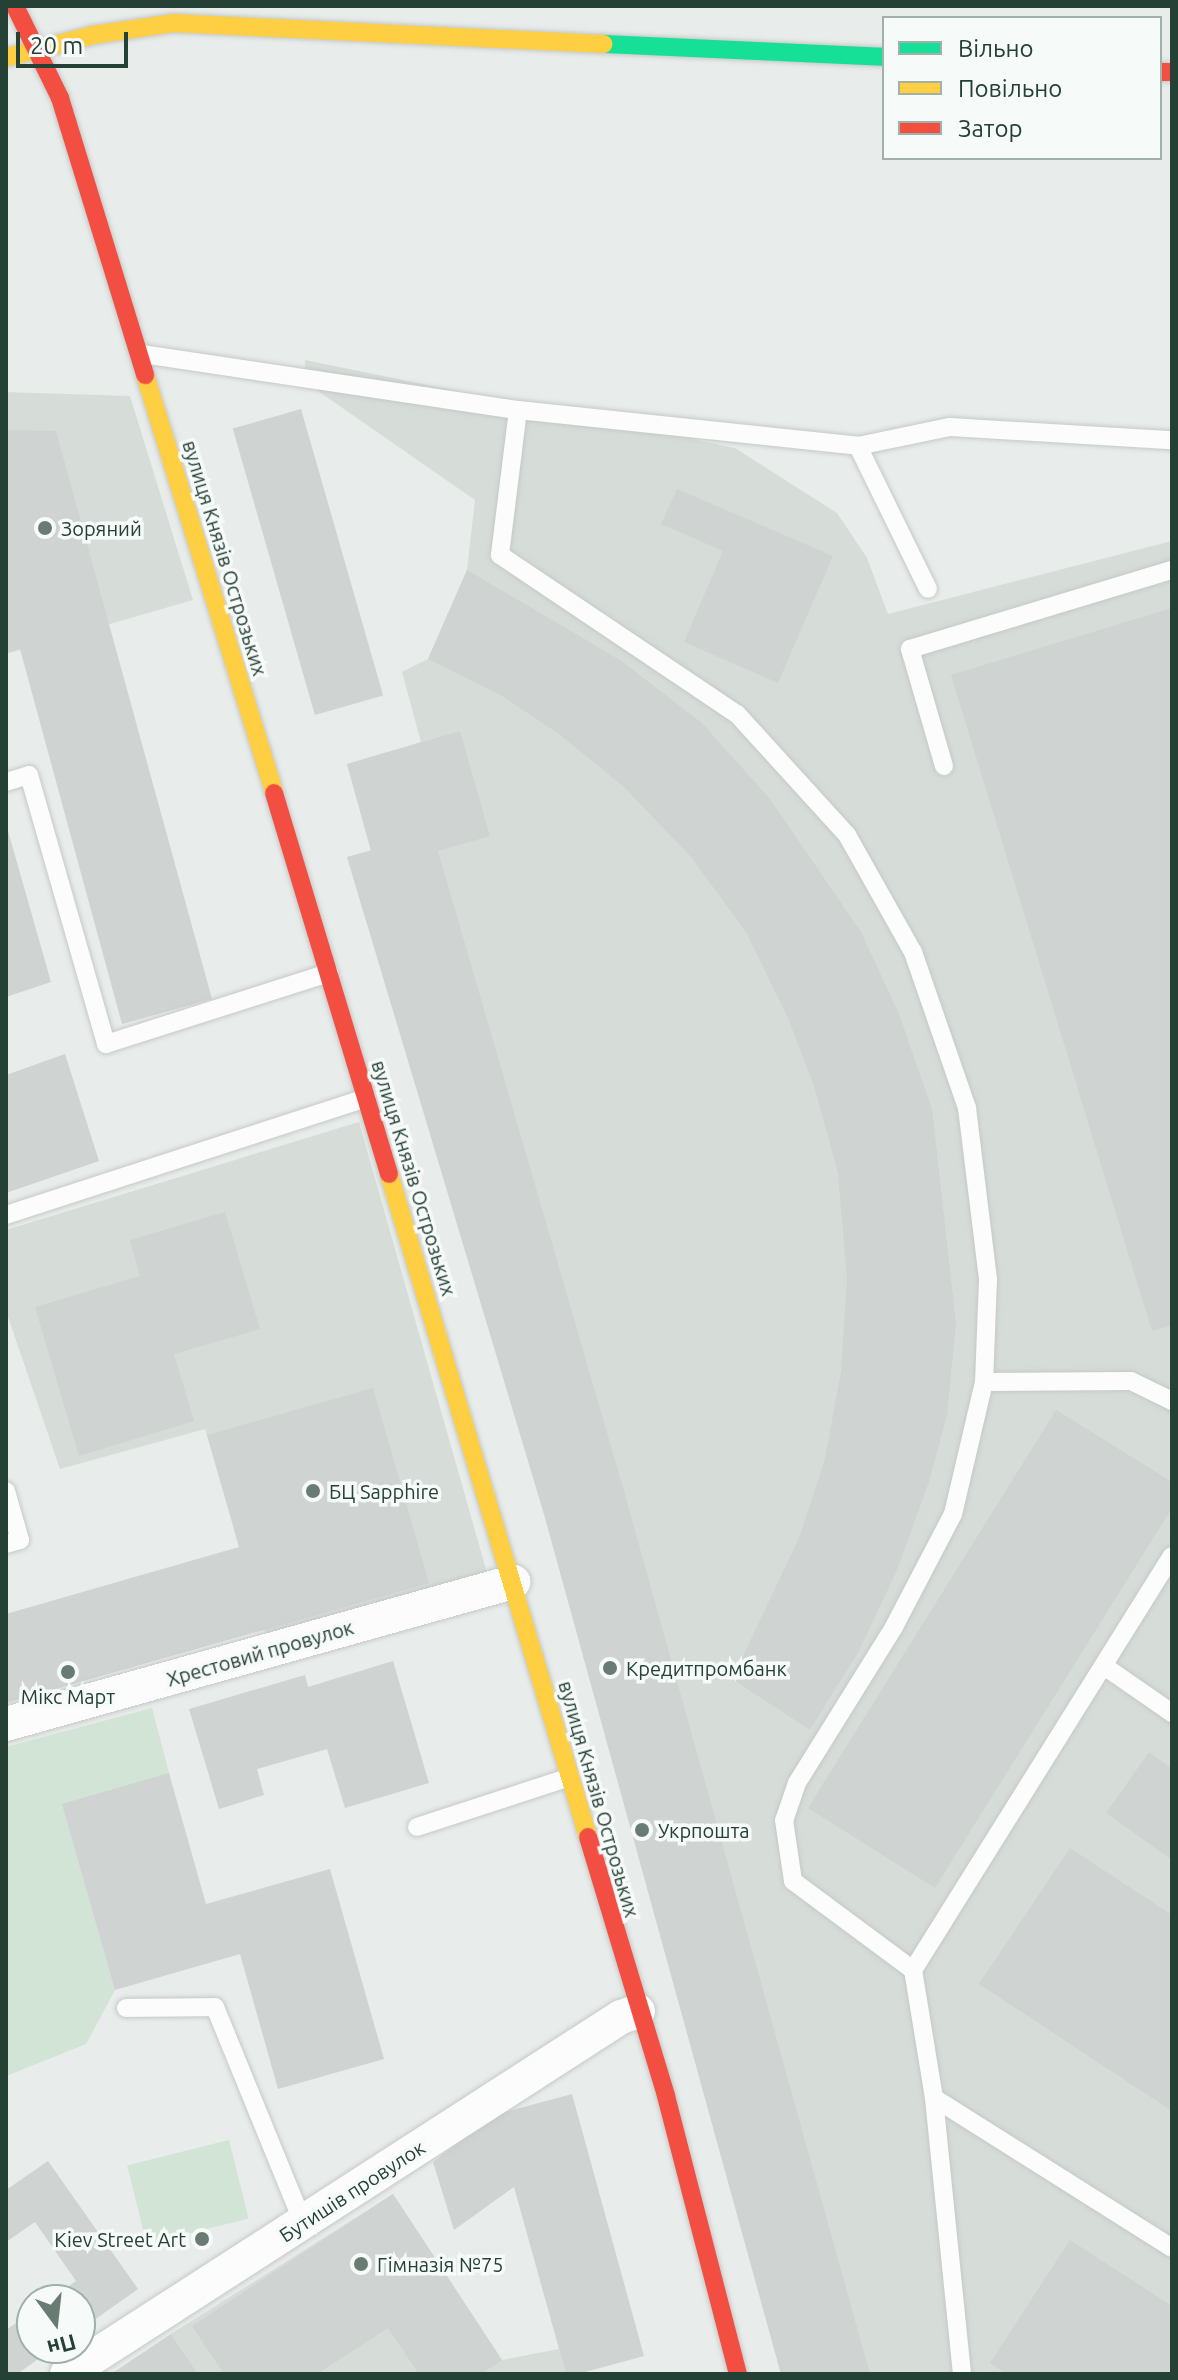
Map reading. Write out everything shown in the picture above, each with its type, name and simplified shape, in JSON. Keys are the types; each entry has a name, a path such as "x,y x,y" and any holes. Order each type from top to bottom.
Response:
{"main road":[{"name":"вулиця Князів Острозьких","path":"15,6 60,98 329,973 570,1777 738,2374"},
{"path":"6,58 173,23 346,28 882,57"}],"street":[{"name":"Хрестовий провулок","path":"6,1724 513,1582"},
{"name":"Бутишів провулок","path":"67,2374 621,2017 638,2011"}],"lane":[{"path":"346,28 347,6"},
{"path":"139,354 518,410 858,446 950,427 1172,440"},
{"path":"518,410 500,555 737,714 847,835 913,952 967,1108 988,1279 984,1382 953,1514 894,1627 797,1783 784,1820 793,1881 913,1970"},
{"path":"858,446 928,589"},
{"path":"944,766 910,649 1172,570"},
{"path":"6,782 29,775 106,1044 329,973"},
{"path":"6,1215 366,1098"},
{"path":"984,1382 1131,1381 1172,1401"},
{"path":"6,1491 20,1540 6,1544"},
{"path":"962,2374 934,2098 913,1970 1172,1556"},
{"path":"1104,1666 1172,1713"},
{"path":"417,1827 570,1777"},
{"path":"126,2008 215,2007 303,2223"},
{"path":"934,2098 1172,2248"}],"shaded area":[{"path":"305,360 735,448 837,513 867,558 888,614 1172,541 1172,2374 781,2374 544,1514 347,857 371,850 347,764 421,742 402,672 428,659 467,570 475,500 318,391 306,377"},
{"path":"6,392 130,396 193,600 6,654"},
{"path":"359,1122 489,1580 269,1645 205,1429 60,1469 6,1311 6,1230"},
{"name":"Гімназія №75","path":"393,2194 502,2360 559,2349 566,2374 198,2374 171,2334"}],"green space":[{"path":"152,1708 169,1773 115,1990 86,2044 6,2076 6,1747"},
{"path":"229,2140 249,2219 147,2244 127,2165"}],"building":[{"path":"301,409 383,695 315,715 233,429"},
{"path":"6,430 56,431 212,999 122,1024 20,649 6,653"},
{"path":"677,489 833,556 778,683 684,642 723,551 661,524"},
{"path":"467,570 620,660 702,723 770,799 861,932 899,1014 932,1109 956,1324 947,1415 929,1482 897,1570 858,1653 810,1730 732,1679 799,1538 825,1459 841,1371 847,1279 838,1173 815,1089 788,1018 746,932 691,857 624,787 559,734 502,696 428,659"},
{"path":"1172,608 1172,1325 1152,1331 951,675"},
{"path":"460,731 490,836 438,851 624,1491 870,2374 781,2374 544,1514 347,857 371,851 347,764"},
{"path":"6,824 51,982 6,997"},
{"path":"65,1054 99,1161 6,1193 6,1075"},
{"path":"225,1212 260,1329 174,1354 194,1421 79,1456 35,1307 140,1276 130,1240"},
{"name":"БЦ Sapphire","path":"373,1388 429,1583 6,1703 6,1614 239,1547 207,1435"},
{"path":"1056,1410 1172,1482 1172,1508 935,1888 808,1808"},
{"path":"393,1661 429,1783 345,1808 327,1749 257,1769 264,1795 219,1809 189,1709 305,1675 308,1687"},
{"path":"1149,1752 1172,1769 1172,1860 1106,1813"},
{"path":"169,1773 206,1904 330,1869 384,2059 278,2089 240,1954 115,1990 62,1804"},
{"path":"1070,1848 1172,1915 1172,2111 979,1984"},
{"path":"572,2094 644,2356 578,2374 566,2374 514,2187 454,2230 433,2162 494,2115"},
{"path":"48,2161 138,2289 96,2319 96,2284 72,2284 76,2281 35,2222 6,2242 6,2190"},
{"name":"Гімназія №75","path":"393,2194 502,2360 481,2374 419,2374 388,2328 317,2374 224,2374 192,2326"},
{"path":"1070,2240 1172,2306 1172,2374 1007,2374 990,2363"},
{"path":"16,2323 16,2364 31,2364 17,2374 6,2374 6,2330"},
{"path":"171,2334 198,2374 111,2374"}],"traffic: fast":[{"path":"603,44 882,57"}],"traffic: slow":[{"path":"8,57 93,35 173,23 603,44"},
{"path":"145,375 274,793"},
{"path":"389,1174 588,1837"}],"traffic: jam":[{"path":"15,6 60,98 145,375"},
{"path":"1162,72 1172,72"},
{"path":"274,793 389,1174"},
{"path":"588,1837 666,2096 738,2374"}],"place":[{"name":"Зоряний","path":"45,528"},
{"name":"БЦ Sapphire","path":"313,1491"},
{"name":"Кредитпромбанк","path":"610,1668"},
{"name":"Мікс Март","path":"68,1672"},
{"name":"Укрпошта","path":"642,1830"},
{"name":"Kiev Street Art","path":"202,2239"},
{"name":"Гімназія №75","path":"361,2264"}]}
